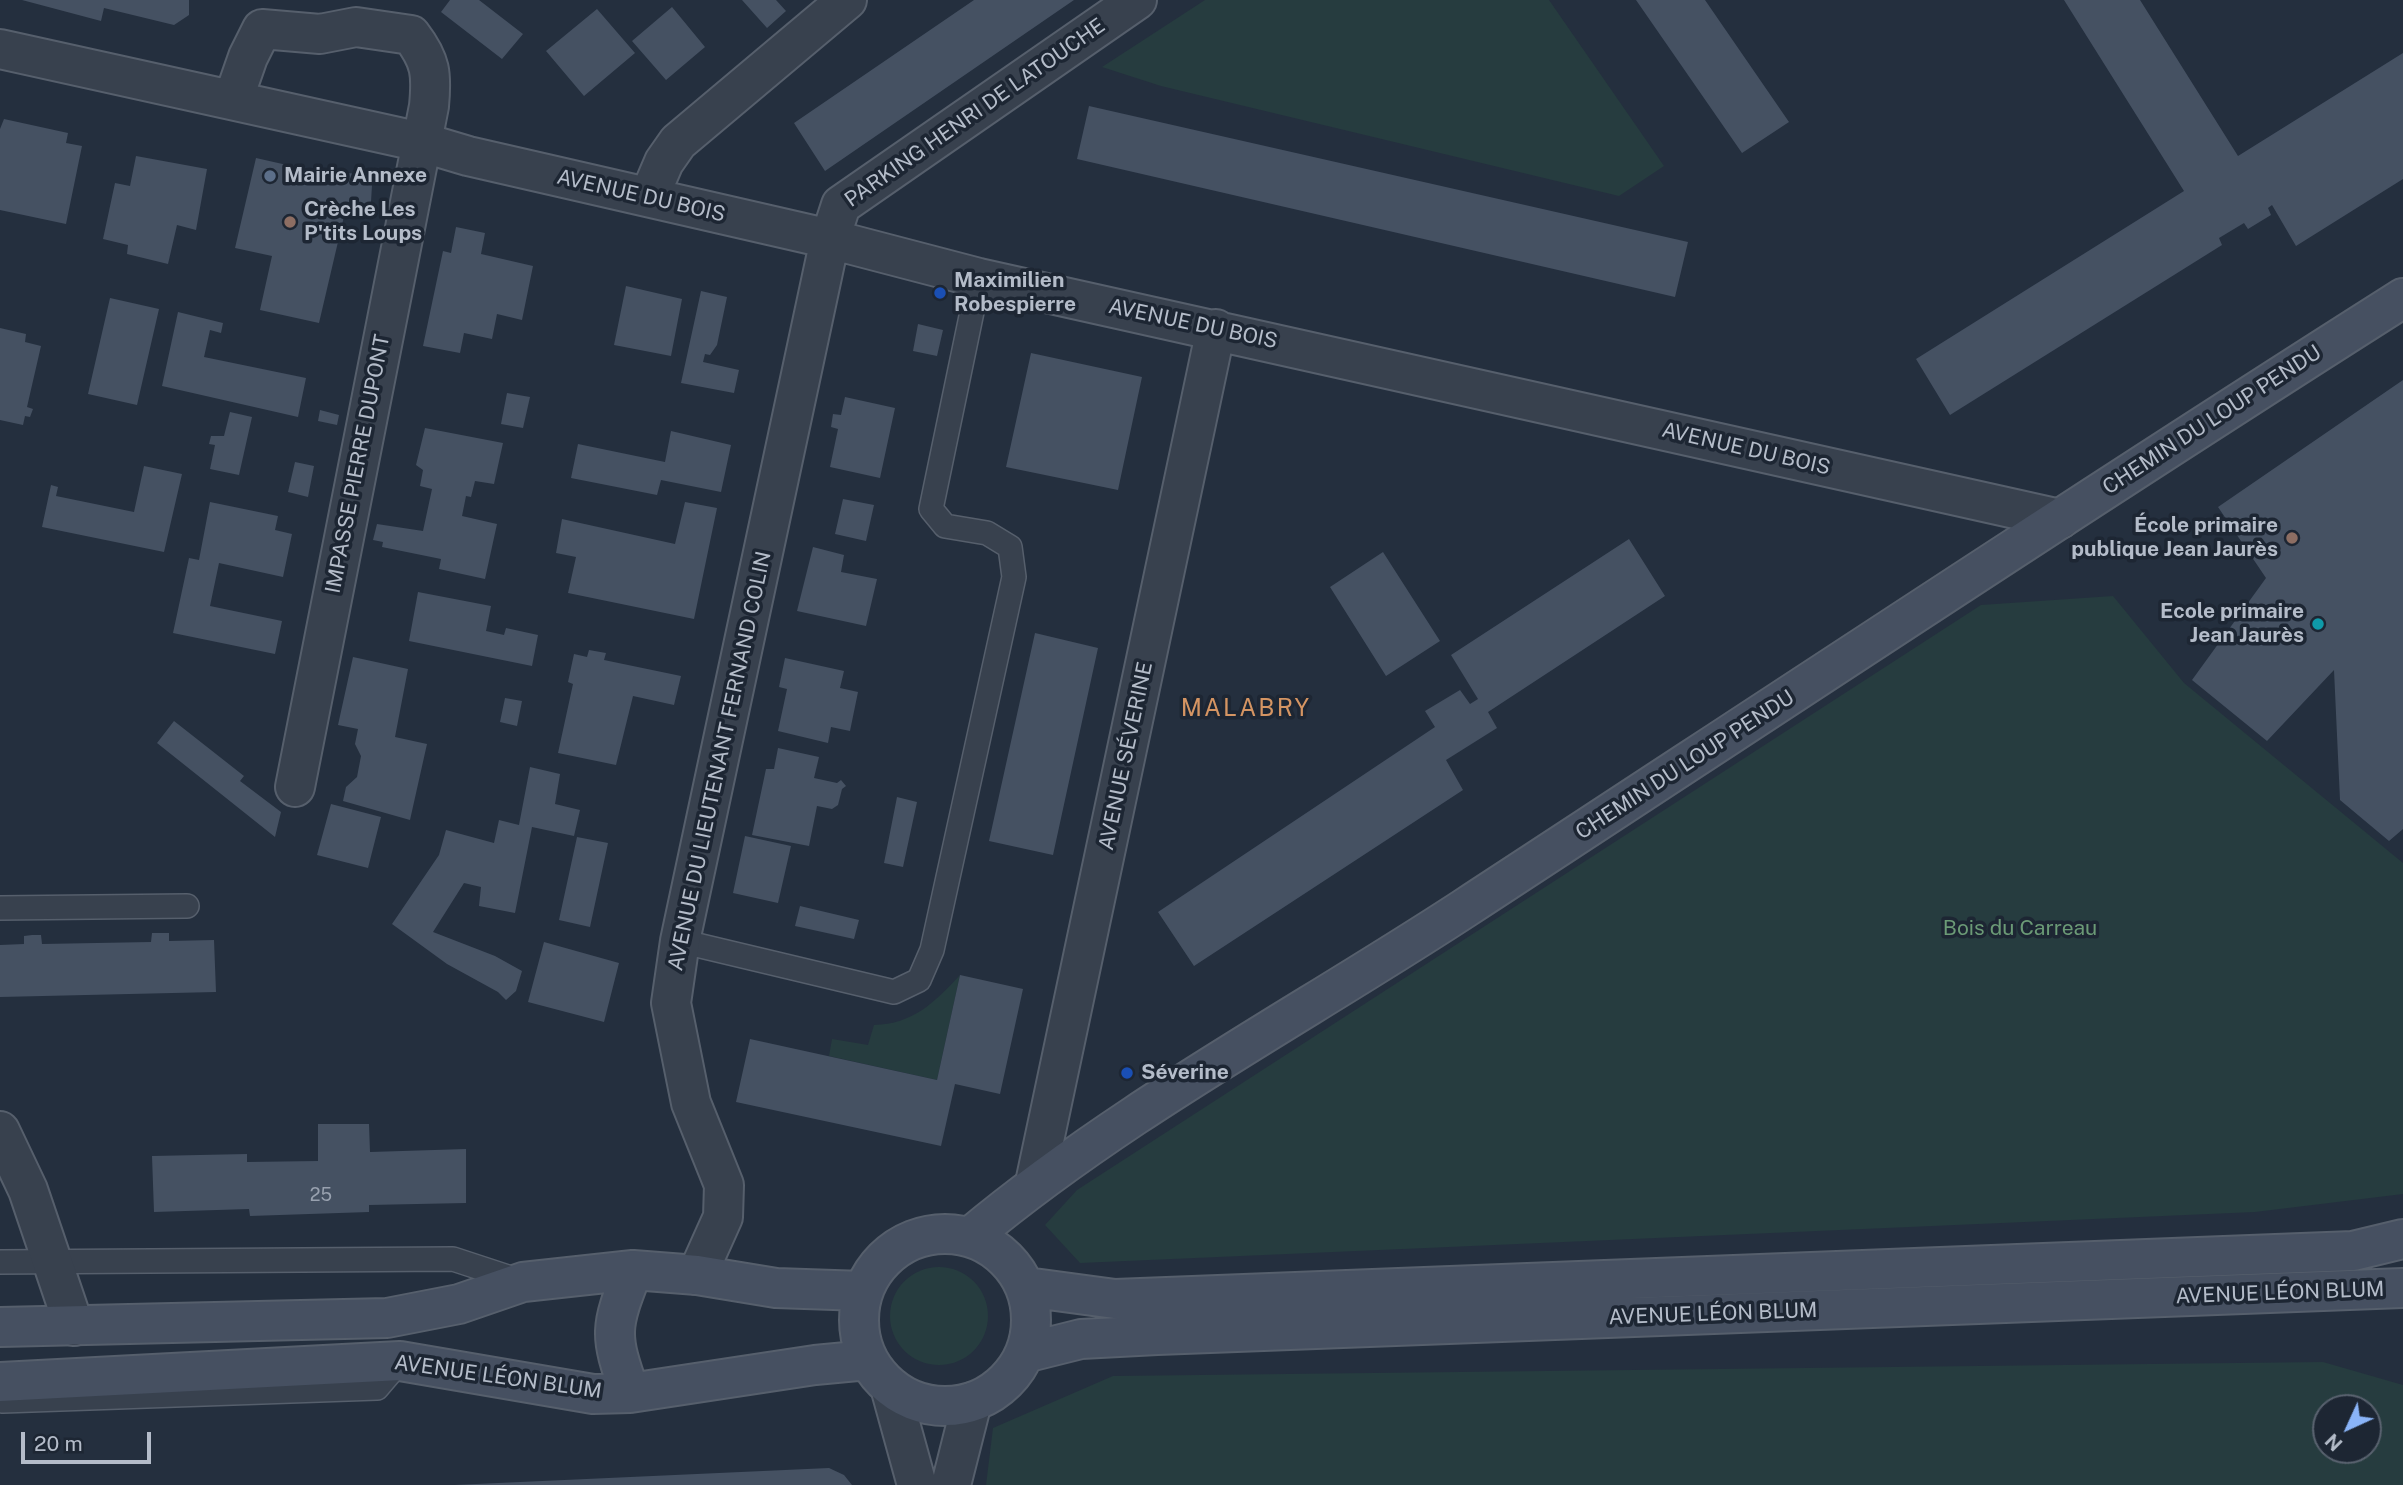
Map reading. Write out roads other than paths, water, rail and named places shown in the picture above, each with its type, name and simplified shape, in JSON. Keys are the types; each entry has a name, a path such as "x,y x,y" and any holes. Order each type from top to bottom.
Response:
{"main road":[{"name":"CHEMIN DU LOUP PENDU","path":"970,1237 1035,1183 1222,1061 1374,968 2403,298"},
{"path":"944,1233 970,1237 1003,1256 1013,1265 1026,1287 1032,1313 1030,1339 1024,1353 1004,1383 972,1402 950,1406 929,1405 879,1373 860,1338 859,1314 863,1291 876,1268 895,1249 918,1237 944,1233"},
{"name":"AVENUE LÉON BLUM","path":"1026,1287 1115,1299 2353,1251 2403,1239"},
{"path":"630,1393 614,1350 615,1316 633,1270"},
{"path":"0,1327 387,1318 459,1304 523,1282 633,1270 697,1275 776,1288 863,1291"},
{"name":"AVENUE LÉON BLUM","path":"1024,1353 1081,1339 1157,1335 2403,1289"},
{"name":"AVENUE LÉON BLUM","path":"0,1382 400,1361 593,1394 630,1393 815,1365 879,1373"}],"street":[{"path":"233,100 248,57 257,15 286,0"},
{"path":"649,197 664,162 678,142 847,0"},
{"name":"PARKING HENRI DE LATOUCHE","path":"830,239 841,205 1137,0"},
{"name":"IMPASSE PIERRE DUPONT","path":"257,15 320,34 356,27 411,35 423,51 432,75 295,787"},
{"name":"AVENUE DU BOIS","path":"0,49 421,142 468,156 830,239 979,278 1216,328 2060,519"},
{"name":"AVENUE DU LIEUTENANT FERNAND COLIN","path":"697,1275 723,1216 724,1185 691,1103 671,1003 680,941 830,239"},
{"name":"AVENUE SÉVERINE","path":"1035,1183 1216,328"},
{"path":"0,1132 28,1190 74,1326"},
{"path":"879,1373 917,1485"},
{"path":"951,1485 972,1402"}],"lane":[{"path":"680,941 894,992 919,980 932,950 1014,577 1010,547 987,533 945,526 931,509 979,278"},
{"path":"0,908 187,906"},
{"path":"0,1262 53,1264 327,1258 453,1259 523,1282"},
{"path":"0,1401 377,1388 400,1361"}],"place":[{"name":"Mairie Annexe","path":"270,176"},
{"name":"Crèche Les P'tits Loups","path":"290,222"},
{"name":"Maximilien Robespierre","path":"940,293"},
{"name":"École primaire publique Jean Jaurès","path":"2292,538"},
{"name":"Ecole primaire Jean Jaurès","path":"2318,624"},
{"name":"Séverine","path":"1127,1073"}],"district":[{"name":"MALABRY","path":"1246,709"}],"park label":[{"name":"Bois du Carreau","path":"2020,929"}]}
